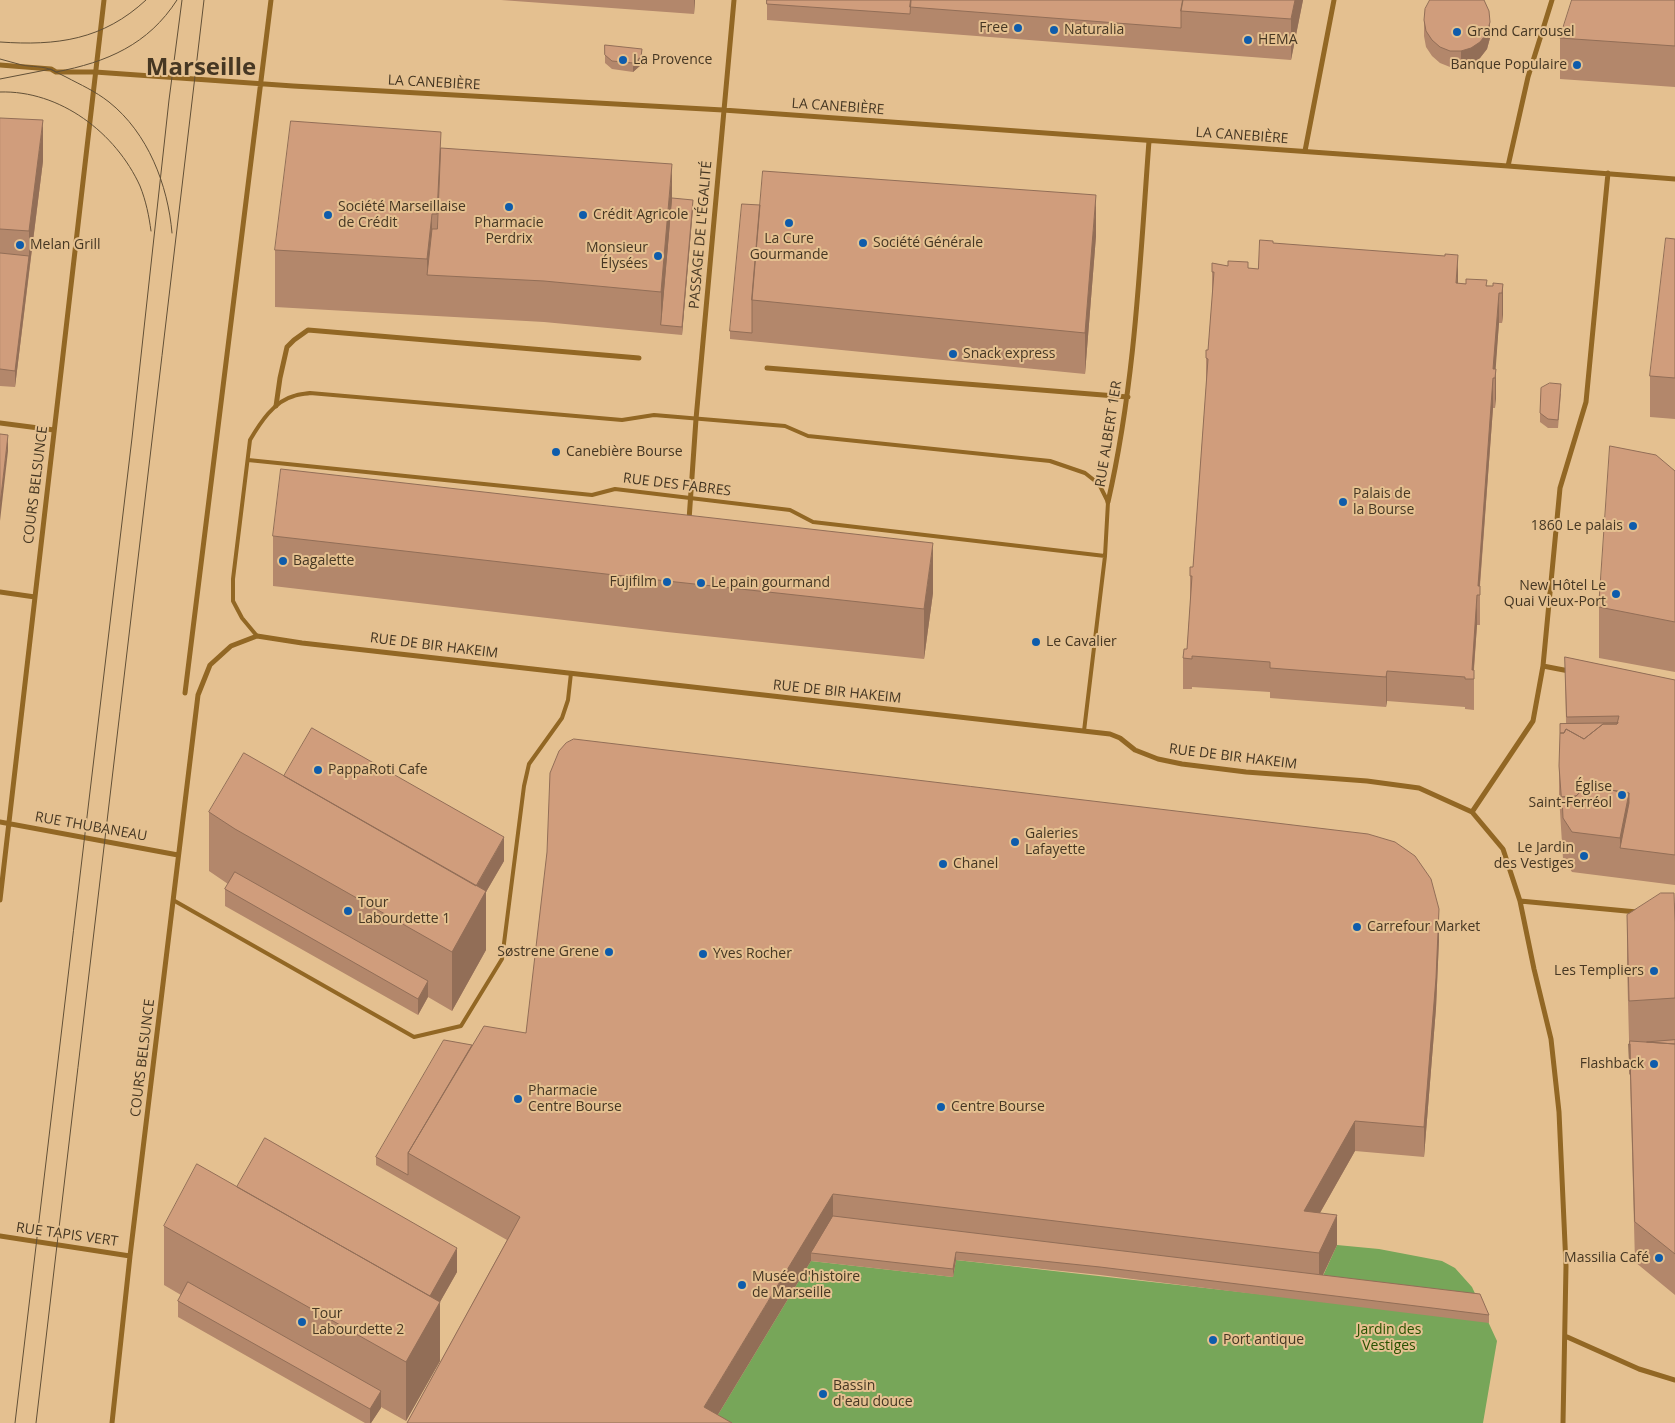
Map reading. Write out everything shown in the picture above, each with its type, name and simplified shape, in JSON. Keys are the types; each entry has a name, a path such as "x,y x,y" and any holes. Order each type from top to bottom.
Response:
{"street":[{"name":"COURS BELSUNCE","path":"0,900 104,0"},
{"path":"185,693 271,0"},
{"name":"PASSAGE DE L'ÉGALITÉ","path":"688,525 734,0"},
{"path":"1305,151 1334,0"},
{"path":"1508,166 1528,77 1552,0"},
{"name":"LA CANEBIÈRE","path":"0,65 51,69 56,72 95,72 260,84 723,110 1675,179"},
{"name":"RUE ALBERT 1ER","path":"1108,502 1119,456 1128,398 1149,141"},
{"path":"1472,812 1534,721 1543,666 1560,488 1586,402 1608,173"},
{"path":"276,406 287,347 308,330 639,358"},
{"path":"767,368 1128,398"},
{"path":"0,423 54,430"},
{"path":"0,592 35,597"},
{"name":"COURS BELSUNCE","path":"112,1423 130,1256 198,695 210,665 232,646 257,636"},
{"name":"RUE DE BIR HAKEIM","path":"257,636 302,643 1110,734 1120,738 1135,750 1158,759 1246,772 1367,781 1419,788 1472,812 1504,849 1520,902 1551,1040 1559,1112 1566,1266 1563,1423"},
{"path":"1543,666 1578,673"},
{"name":"RUE THUBANEAU","path":"0,822 178,855"},
{"path":"1520,902 1648,913"},
{"name":"RUE TAPIS VERT","path":"0,1236 130,1256"},
{"path":"1565,1336 1639,1368 1675,1380"}],"lane":[{"path":"257,636 242,618 233,601 233,579 250,440 259,424 276,406 292,396 310,394 622,420 654,415 785,426 808,436 1050,461 1085,473 1099,484 1108,502"},
{"name":"RUE DES FABRES","path":"248,460 592,495 615,489 790,510 813,522 1105,556"},
{"name":"RUE ALBERT 1ER","path":"1084,731 1105,556 1108,502"},
{"path":"173,900 414,1037 461,1026 502,959 524,786 529,764 562,718 568,700 572,673"}],"green space":[{"name":"Jardin des Vestiges","path":"1337,1245 1379,1249 1442,1261 1455,1268 1472,1287 1497,1341 1483,1423 713,1423 811,1261 953,1277 956,1260 1312,1300"}],"building":[{"path":"767,0 911,0 910,14 767,4"},
{"path":"911,0 1183,0 1181,28 910,7"},
{"path":"1183,0 1295,0 1291,19 1181,11"},
{"name":"Grand Carrousel","path":"1430,0 1484,0 1489,11 1490,22 1487,33 1480,42 1471,48 1461,51 1450,51 1440,47 1426,31 1425,9"},
{"path":"1572,0 1675,0 1675,46 1560,38"},
{"path":"605,45 642,49 641,57 633,63 612,61 605,55"},
{"path":"0,118 43,120 29,231 0,229"},
{"path":"291,121 441,132 437,214 432,214 427,259 275,250"},
{"path":"441,148 672,164 661,292 544,281 427,275 432,229 437,229"},
{"path":"763,171 1096,195 1085,333 752,300"},
{"path":"672,198 693,200 682,327 661,325"},
{"path":"742,204 760,205 752,300 752,333 730,331"},
{"path":"1666,238 1675,239 1675,378 1650,376"},
{"name":"Palais de la Bourse","path":"1260,240 1273,241 1273,243 1445,256 1445,254 1458,255 1456,283 1466,284 1466,279 1487,280 1486,286 1493,286 1493,283 1503,284 1502,293 1499,293 1493,369 1496,369 1495,378 1493,378 1478,586 1480,586 1480,595 1477,595 1472,670 1474,670 1474,679 1387,671 1386,677 1270,668 1270,662 1192,656 1192,659 1183,658 1184,649 1187,649 1192,576 1190,576 1190,567 1193,567 1208,359 1206,358 1206,350 1208,350 1214,272 1212,272 1212,263 1228,266 1228,261 1248,262 1248,268 1258,269"},
{"path":"0,253 29,256 15,371 0,369"},
{"path":"1550,383 1561,384 1558,420 1548,419 1540,413 1541,388"},
{"path":"0,434 8,435 0,505"},
{"path":"1610,446 1656,455 1675,471 1675,622 1599,607"},
{"path":"281,469 933,543 924,609 273,536"},
{"path":"1565,657 1675,680 1675,855 1620,848 1629,803 1629,793 1604,789 1590,782 1576,796 1562,797 1562,807 1559,766 1560,733 1564,733 1566,729 1584,739 1603,724 1617,724 1619,716 1567,717"},
{"path":"1618,723 1603,724 1584,739 1566,729 1564,733 1560,733 1560,724"},
{"path":"312,728 504,837 476,886 284,776"},
{"name":"Centre Bourse","path":"574,739 1368,834 1395,842 1415,856 1431,879 1439,909 1436,978 1424,1127 1355,1121 1304,1211 1337,1215 1319,1253 833,1194 704,1407 732,1423 407,1423 520,1217 408,1153 484,1026 526,1033 547,852 550,773 559,751 566,743"},
{"path":"244,753 486,891 452,952 235,829 209,812"},
{"path":"1590,782 1604,789 1629,793 1620,838 1572,832 1563,818 1562,797 1576,796"},
{"path":"235,872 428,981 418,999 225,889"},
{"path":"1661,893 1674,893 1675,998 1629,1001 1627,915"},
{"path":"444,1040 472,1045 408,1153 408,1175 376,1157"},
{"path":"1675,1040 1675,1044 1647,1042"},
{"path":"1630,1041 1675,1044 1675,1254 1635,1222"},
{"path":"265,1138 457,1248 430,1296 237,1187"},
{"path":"197,1164 440,1302 406,1362 164,1226"},
{"path":"833,1216 1480,1294 1489,1315 1100,1267 956,1252 953,1269 811,1253"},
{"path":"188,1282 381,1391 370,1409 178,1301"}],"tram line":[{"path":"0,42 41,43 78,38 113,24 146,0"},
{"path":"0,79 51,69 56,72 109,57 125,49 153,29 166,16 177,0"},
{"path":"15,1423 182,0"},
{"path":"36,1423 204,0"},
{"path":"0,59 54,71 88,88 109,102 123,115 135,129 154,161 166,197 172,233"},
{"path":"0,92 22,93 44,98 84,118 101,132 130,167 140,186 147,208 151,231"}],"place":[{"name":"Free","path":"1018,28"},
{"name":"Naturalia","path":"1054,30"},
{"name":"Grand Carrousel","path":"1457,32"},
{"name":"HEMA","path":"1248,40"},
{"name":"La Provence","path":"623,60"},
{"name":"Banque Populaire","path":"1577,65"},
{"name":"Pharmacie Perdrix","path":"509,207"},
{"name":"Société Marseillaise de Crédit","path":"328,215"},
{"name":"Crédit Agricole","path":"583,215"},
{"name":"La Cure Gourmande","path":"789,223"},
{"name":"Société Générale","path":"863,243"},
{"name":"Melan Grill","path":"20,245"},
{"name":"Monsieur Élysées","path":"658,256"},
{"name":"Snack express","path":"953,354"},
{"name":"Canebière Bourse","path":"556,452"},
{"name":"Palais de la Bourse","path":"1343,502"},
{"name":"1860 Le palais","path":"1633,526"},
{"name":"Bagalette","path":"283,561"},
{"name":"Fujifilm","path":"667,582"},
{"name":"Le pain gourmand","path":"701,583"},
{"name":"New Hôtel Le Quai Vieux-Port","path":"1616,594"},
{"name":"Le Cavalier","path":"1036,642"},
{"name":"PappaRoti Cafe","path":"318,770"},
{"name":"Église Saint-Ferréol","path":"1622,795"},
{"name":"Galeries Lafayette","path":"1015,842"},
{"name":"Le Jardin des Vestiges","path":"1584,856"},
{"name":"Chanel","path":"943,864"},
{"name":"Tour Labourdette 1","path":"348,911"},
{"name":"Carrefour Market","path":"1357,927"},
{"name":"Søstrene Grene","path":"609,952"},
{"name":"Yves Rocher","path":"703,954"},
{"name":"Les Templiers","path":"1654,971"},
{"name":"Flashback","path":"1654,1064"},
{"name":"Pharmacie Centre Bourse","path":"518,1099"},
{"name":"Centre Bourse","path":"941,1107"},
{"name":"Massilia Café","path":"1659,1258"},
{"name":"Musée d'histoire de Marseille","path":"742,1285"},
{"name":"Tour Labourdette 2","path":"302,1322"},
{"name":"Port antique","path":"1213,1340"},
{"name":"Bassin d'eau douce","path":"823,1394"}],"district":[{"name":"Marseille","path":"201,68"}]}
